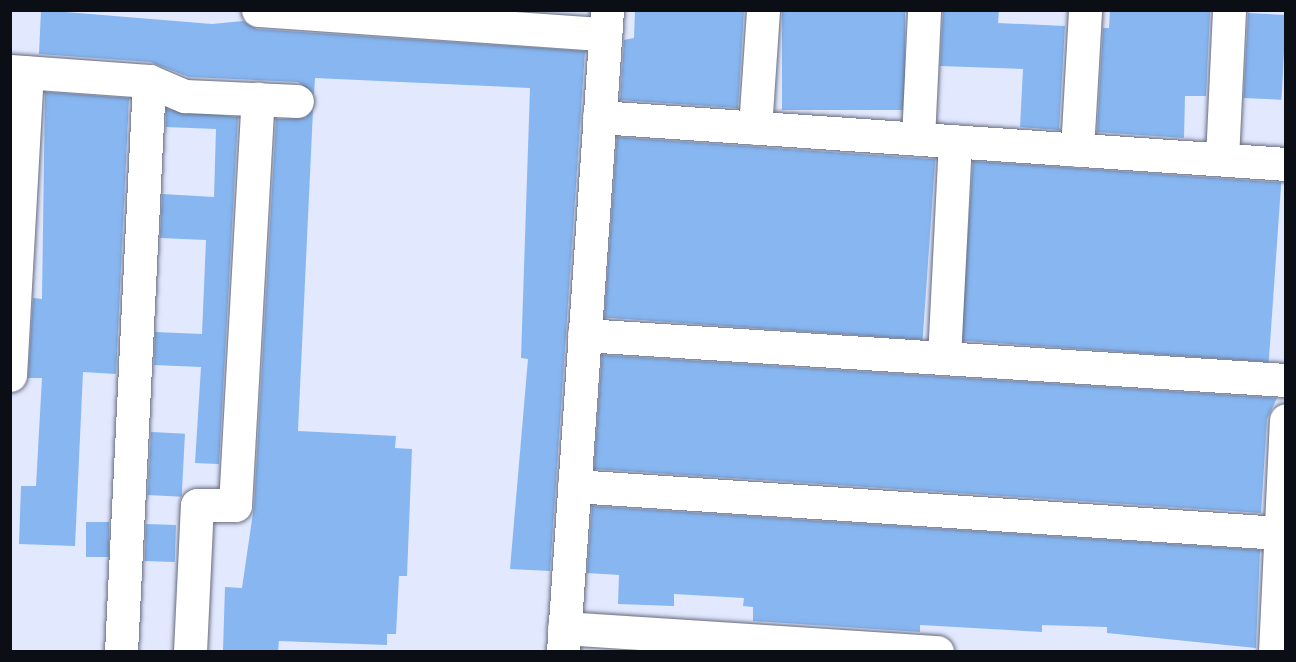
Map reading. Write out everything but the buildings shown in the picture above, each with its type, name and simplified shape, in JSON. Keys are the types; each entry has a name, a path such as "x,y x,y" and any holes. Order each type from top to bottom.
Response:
{"street":[{"path":"258,10 606,22 563,640 937,651"},
{"path":"755,128 763,10"},
{"path":"918,139 924,10"},
{"path":"1077,150 1084,10"},
{"path":"1222,159 1229,10"},
{"path":"10,375 19,72 149,81 185,96 297,101"},
{"path":"121,651 149,81"},
{"path":"190,651 197,505 235,506 258,99"},
{"path":"598,117 1286,164"},
{"path":"944,358 955,141"},
{"path":"584,335 1286,380"},
{"path":"1275,651 1286,420"},
{"path":"574,486 1280,533"}]}
